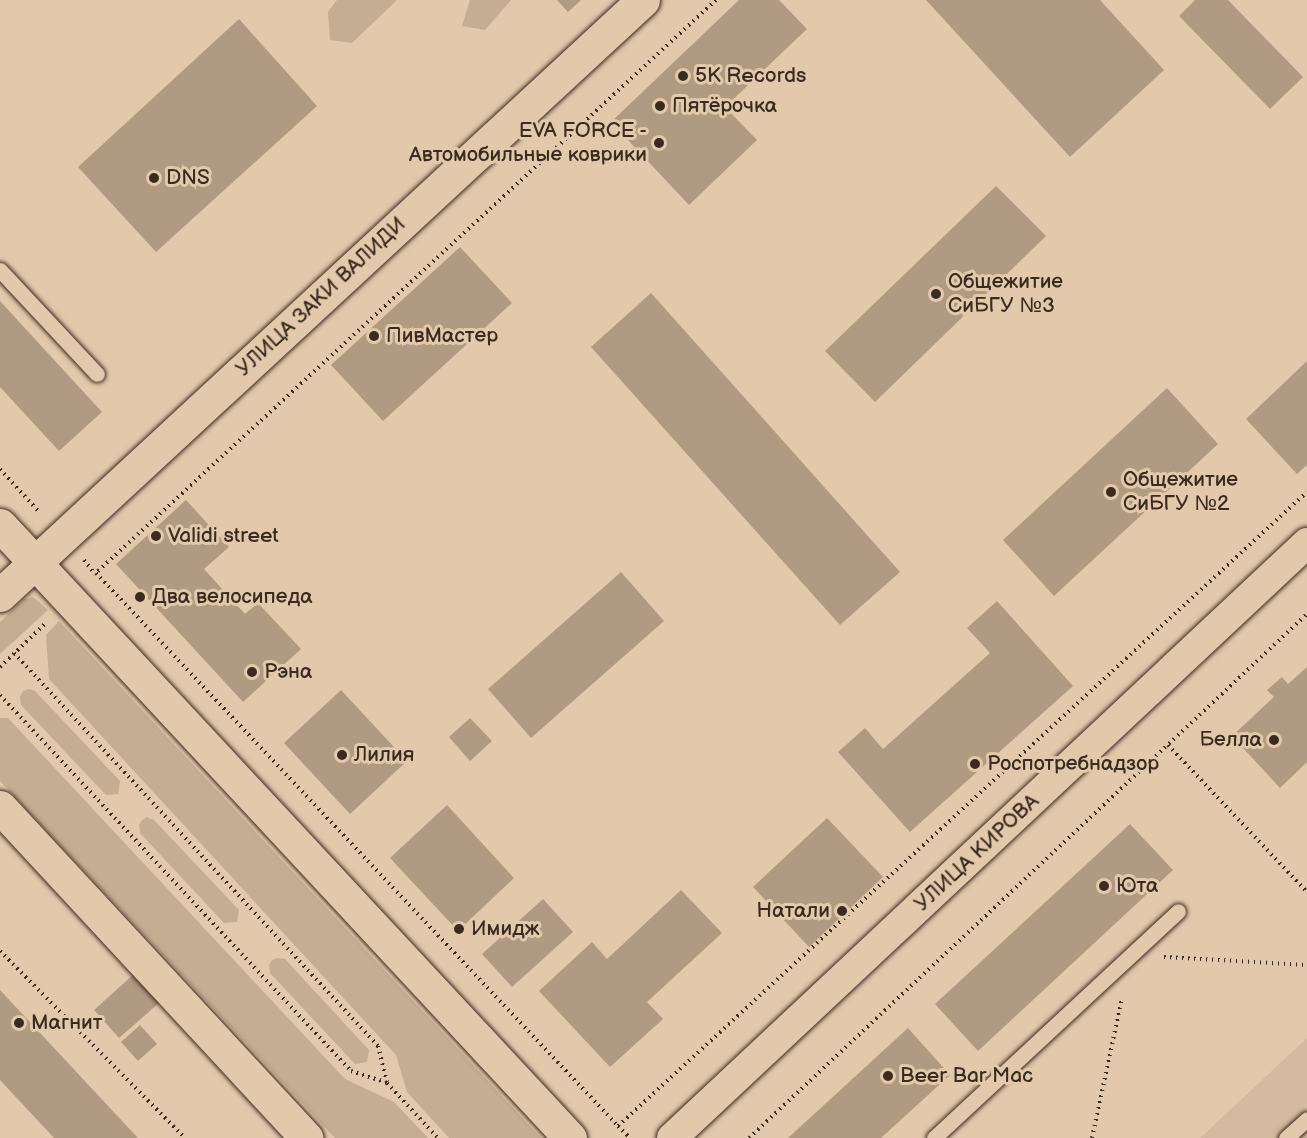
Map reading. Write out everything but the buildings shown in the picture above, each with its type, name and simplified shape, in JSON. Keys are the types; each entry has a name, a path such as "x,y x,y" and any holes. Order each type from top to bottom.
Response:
{"main road":[{"name":"УЛИЦА ЗАКИ ВАЛИДИ","path":"0,595 643,0"},
{"path":"0,525 570,1138"},
{"path":"0,807 307,1138"}],"street":[{"name":"УЛИЦА КИРОВА","path":"672,1138 1307,543"}],"lane":[{"path":"0,270 97,374"},
{"path":"934,1138 1178,911"},
{"path":"1286,1138 1307,1119"}],"path":[{"path":"630,1138 96,573 716,0"},
{"path":"618,1126 1307,492"},
{"path":"749,1138 1307,614"},
{"path":"14,653 378,1046 387,1083"},
{"path":"0,695 351,1071 387,1083 438,1138"},
{"path":"1168,745 1307,892"},
{"path":"0,951 185,1138"},
{"path":"1092,1138 1131,956 1307,965"}],"shaded area":[{"path":"337,0 397,0 352,43 330,40 328,12"},
{"path":"470,0 511,0 485,30 462,26"},
{"path":"33,597 48,610 0,654 0,622 24,599"},
{"path":"59,621 541,1138 449,1138 407,1092 396,1055 49,679 46,635"},
{"path":"29,689 35,691 120,781 118,794 106,795 21,705 20,697 23,691"},
{"path":"0,718 8,718 345,1079 394,1102 428,1138 335,1138 0,781"},
{"path":"147,817 154,820 239,910 237,922 224,923 140,833 139,825"},
{"path":"285,959 369,1050 367,1062 355,1064 270,973 269,965 272,960"},
{"path":"1307,1038 1307,1138 1200,1138"}],"place":[{"name":"5K Records","path":"683,76"},
{"name":"Пятёрочка","path":"660,106"},
{"name":"EVA FORCE - Автомобильные коврики","path":"659,143"},
{"name":"DNS","path":"154,178"},
{"name":"Общежитие СиБГУ №3","path":"936,294"},
{"name":"ПивМастер","path":"374,336"},
{"name":"Общежитие СиБГУ №2","path":"1111,492"},
{"name":"Validi street","path":"156,536"},
{"name":"Два велосипеда","path":"140,597"},
{"name":"Рэна","path":"252,672"},
{"name":"Белла","path":"1274,740"},
{"name":"Лилия","path":"342,755"},
{"name":"Роспотребнадзор","path":"975,764"},
{"name":"Юта","path":"1104,886"},
{"name":"Натали","path":"842,911"},
{"name":"Имидж","path":"459,929"},
{"name":"Магнит","path":"19,1023"},
{"name":"Beer Bar Mac","path":"888,1076"}]}
